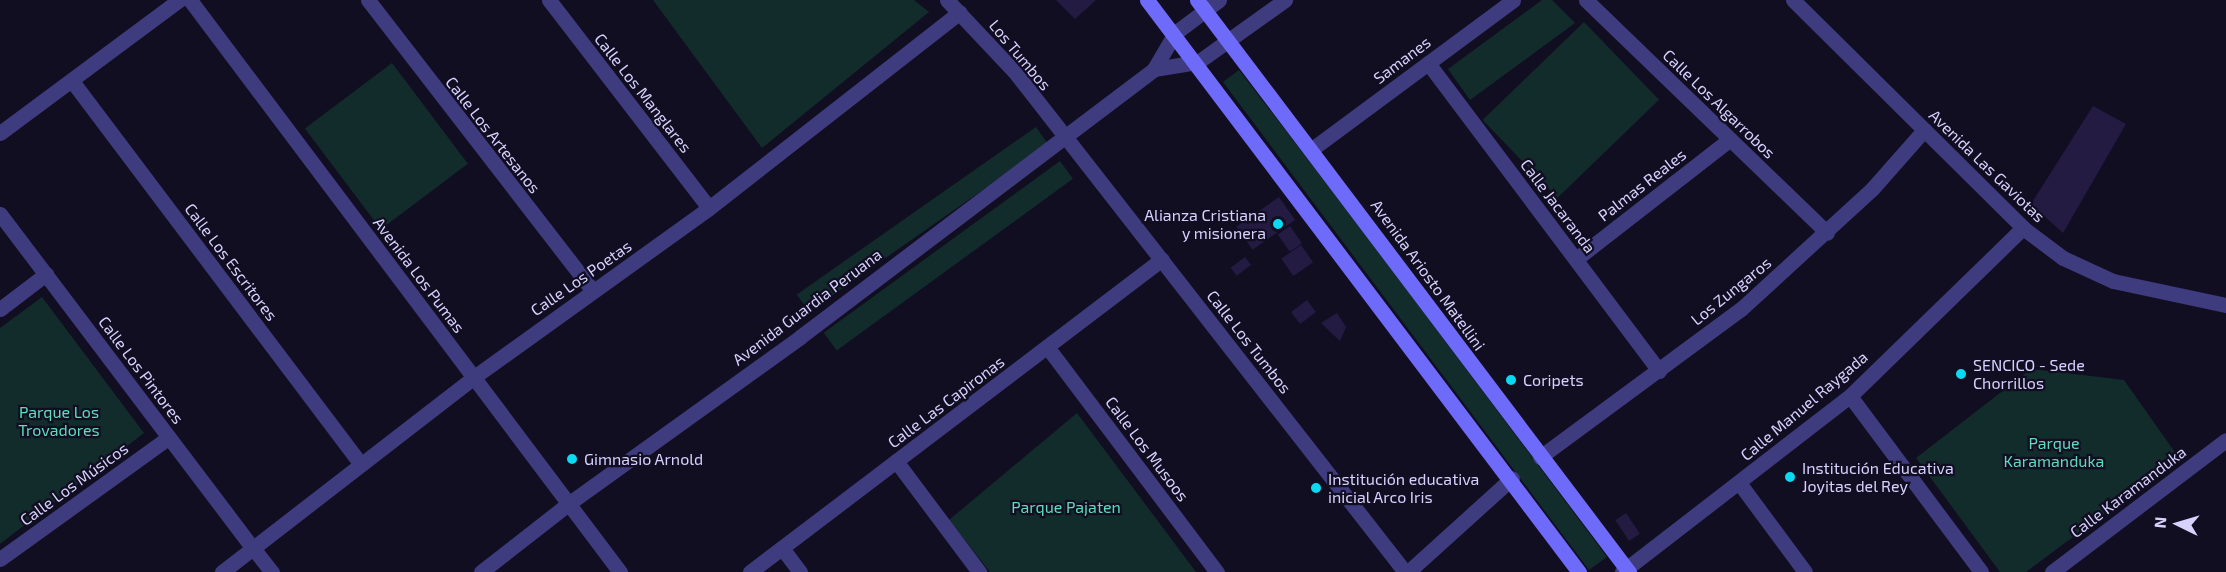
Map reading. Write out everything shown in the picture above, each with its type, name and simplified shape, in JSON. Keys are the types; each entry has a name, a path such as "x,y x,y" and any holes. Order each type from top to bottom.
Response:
{"main road":[{"path":"1147,0 1198,62 1512,478 1579,572"},
{"name":"Avenida Ariosto Matellini","path":"1201,5 1312,149 1626,571"}],"street":[{"path":"0,133 179,0"},
{"name":"Avenida Los Pumas","path":"190,0 620,572"},
{"name":"Calle Los Artesanos","path":"368,0 593,291"},
{"name":"Calle Los Manglares","path":"549,0 709,208"},
{"name":"Los Tumbos","path":"947,0 960,12 1063,136"},
{"name":"Avenida Guardia Peruana","path":"481,572 568,504 800,337 1154,69 1174,33 1201,5 1219,0"},
{"name":"Avenida Guardia Peruana","path":"1154,69 1198,62 1285,0"},
{"name":"Samanes","path":"1312,149 1513,0"},
{"name":"Calle Los Algarrobos","path":"1586,0 1827,233"},
{"name":"Avenida Las Gaviotas","path":"1793,0 2023,228 2063,258 2113,281 2226,305"},
{"name":"Calle Los Poetas","path":"222,572 474,377 709,208 960,12"},
{"name":"Calle Jacaranda","path":"1428,63 1659,371"},
{"name":"Calle Los Escritores","path":"72,81 361,465"},
{"name":"Los Zungaros","path":"1540,457 1741,309 1827,233 1924,130"},
{"name":"Calle Los Tumbos","path":"1063,136 1407,572"},
{"name":"Palmas Reales","path":"1576,259 1730,140"},
{"name":"Calle Los Pintores","path":"0,214 272,572"},
{"name":"Calle Manuel Raygada","path":"1626,571 1850,396 2023,228"},
{"name":"Calle Las Capironas","path":"750,572 1048,348 1162,259"},
{"path":"0,309 46,274"},
{"name":"Calle Los Musoos","path":"1048,348 1217,572"},
{"path":"1850,396 1982,572"},
{"name":"Calle Los Músicos","path":"0,559 169,437"},
{"name":"Calle Karamanduka","path":"2052,572 2226,440"},
{"path":"896,461 979,572"},
{"path":"1407,572 1512,478"},
{"path":"1740,484 1805,572"},
{"path":"783,548 800,572"}],"green space":[{"path":"653,0 914,0 929,12 762,148"},
{"path":"1542,0 1552,0 1575,23 1470,100 1448,69"},
{"path":"1584,22 1659,100 1558,198 1483,120"},
{"path":"392,63 468,164 381,229 305,129"},
{"path":"1239,70 1607,557 1589,570 1223,82"},
{"path":"1036,127 1048,144 809,312 797,294"},
{"path":"1060,161 1073,179 837,350 824,333"},
{"name":"Parque Los Trovadores","path":"42,297 144,433 0,544 0,328"},
{"name":"Parque Karamanduka","path":"2031,369 2124,380 2179,458 2026,572 2000,572 1916,458"},
{"name":"Parque Pajaten","path":"1077,413 1196,572 990,572 949,520"}],"building":[{"path":"1056,0 1096,0 1075,19"},
{"path":"2093,106 2126,124 2063,233 2031,204"},
{"path":"1279,197 1295,220 1252,250 1236,227"},
{"path":"1290,226 1302,243 1290,252 1278,235"},
{"path":"1301,245 1313,262 1293,276 1281,259"},
{"path":"1245,257 1251,265 1237,276 1231,268"},
{"path":"1307,300 1316,312 1300,324 1291,312"},
{"path":"1337,313 1346,327 1340,341 1321,323"},
{"name":"Coripets","path":"1513,373 1519,380 1509,388 1503,382"},
{"path":"1626,513 1640,534 1629,541 1615,520"}],"place":[{"name":"Alianza Cristiana y misionera","path":"1278,224"},
{"name":"SENCICO - Sede Chorrillos","path":"1961,374"},
{"name":"Coripets","path":"1511,380"},
{"name":"Gimnasio Arnold","path":"572,459"},
{"name":"Institución Educativa Joyitas del Rey","path":"1790,477"},
{"name":"Institución educativa inicial Arco Iris","path":"1316,488"}]}
